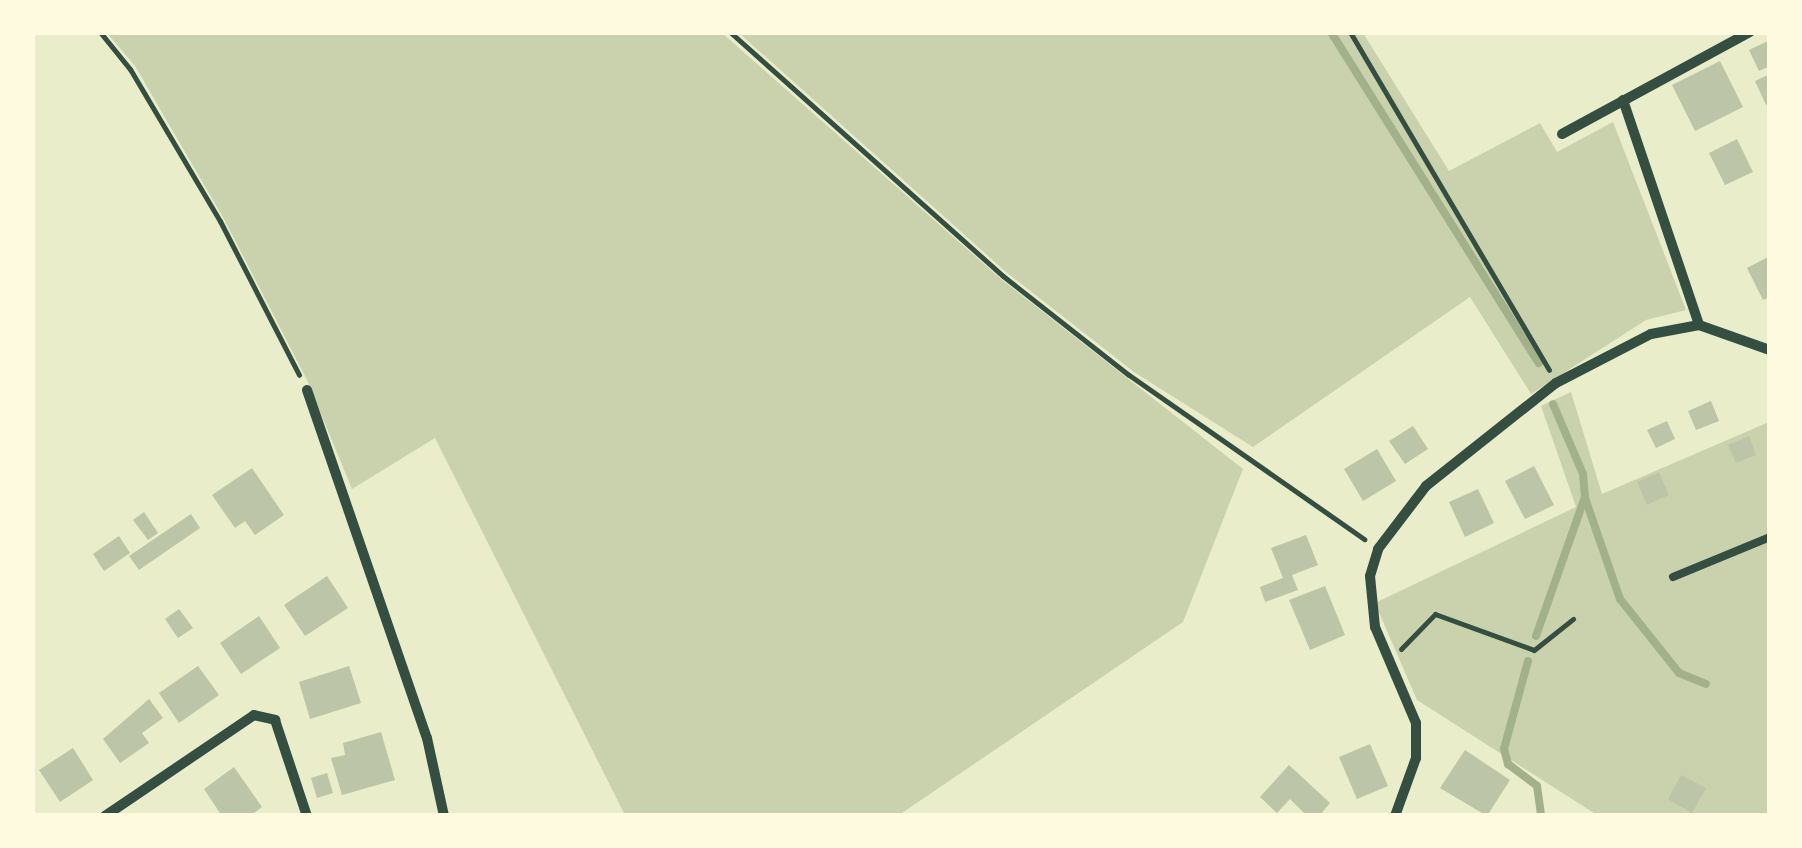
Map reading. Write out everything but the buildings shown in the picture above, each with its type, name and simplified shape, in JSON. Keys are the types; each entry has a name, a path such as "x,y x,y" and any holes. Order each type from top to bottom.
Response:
{"street":[{"path":"1562,134 1750,32"},
{"path":"1623,100 1698,325"},
{"path":"1395,816 1416,758 1416,723 1368,605 1378,548 1426,486 1556,383 1650,334 1698,325 1770,350"},
{"path":"307,390 428,738 444,816"},
{"path":"105,816 254,715 275,720 306,816"}],"lane":[{"path":"1673,576 1770,537"}],"path":[{"path":"100,32 130,69 220,221 307,390"},
{"path":"730,32 1003,276 1129,375 1378,548"},
{"path":"1350,32 1556,383"},
{"path":"1392,658 1435,614 1534,650 1573,619"}],"green space":[{"path":"107,33 722,33 1001,279 1243,469 1183,622 899,815 625,815 435,438 352,489 307,380 224,219 135,66"},
{"path":"739,33 1363,33 1449,171 1540,123 1557,152 1613,122 1686,310 1646,320 1531,394 1470,297 1253,447 1134,372 1006,272"},
{"path":"1571,392 1602,494 1769,422 1769,815 1597,815 1417,700 1375,603 1576,507 1541,406"}],"waterway":[{"path":"1331,32 1539,363"},
{"path":"1536,636 1585,497 1583,474 1553,404"},
{"path":"1585,498 1620,599 1679,673 1706,684"},
{"path":"1528,661 1504,749 1508,764 1537,786 1541,816"}]}
